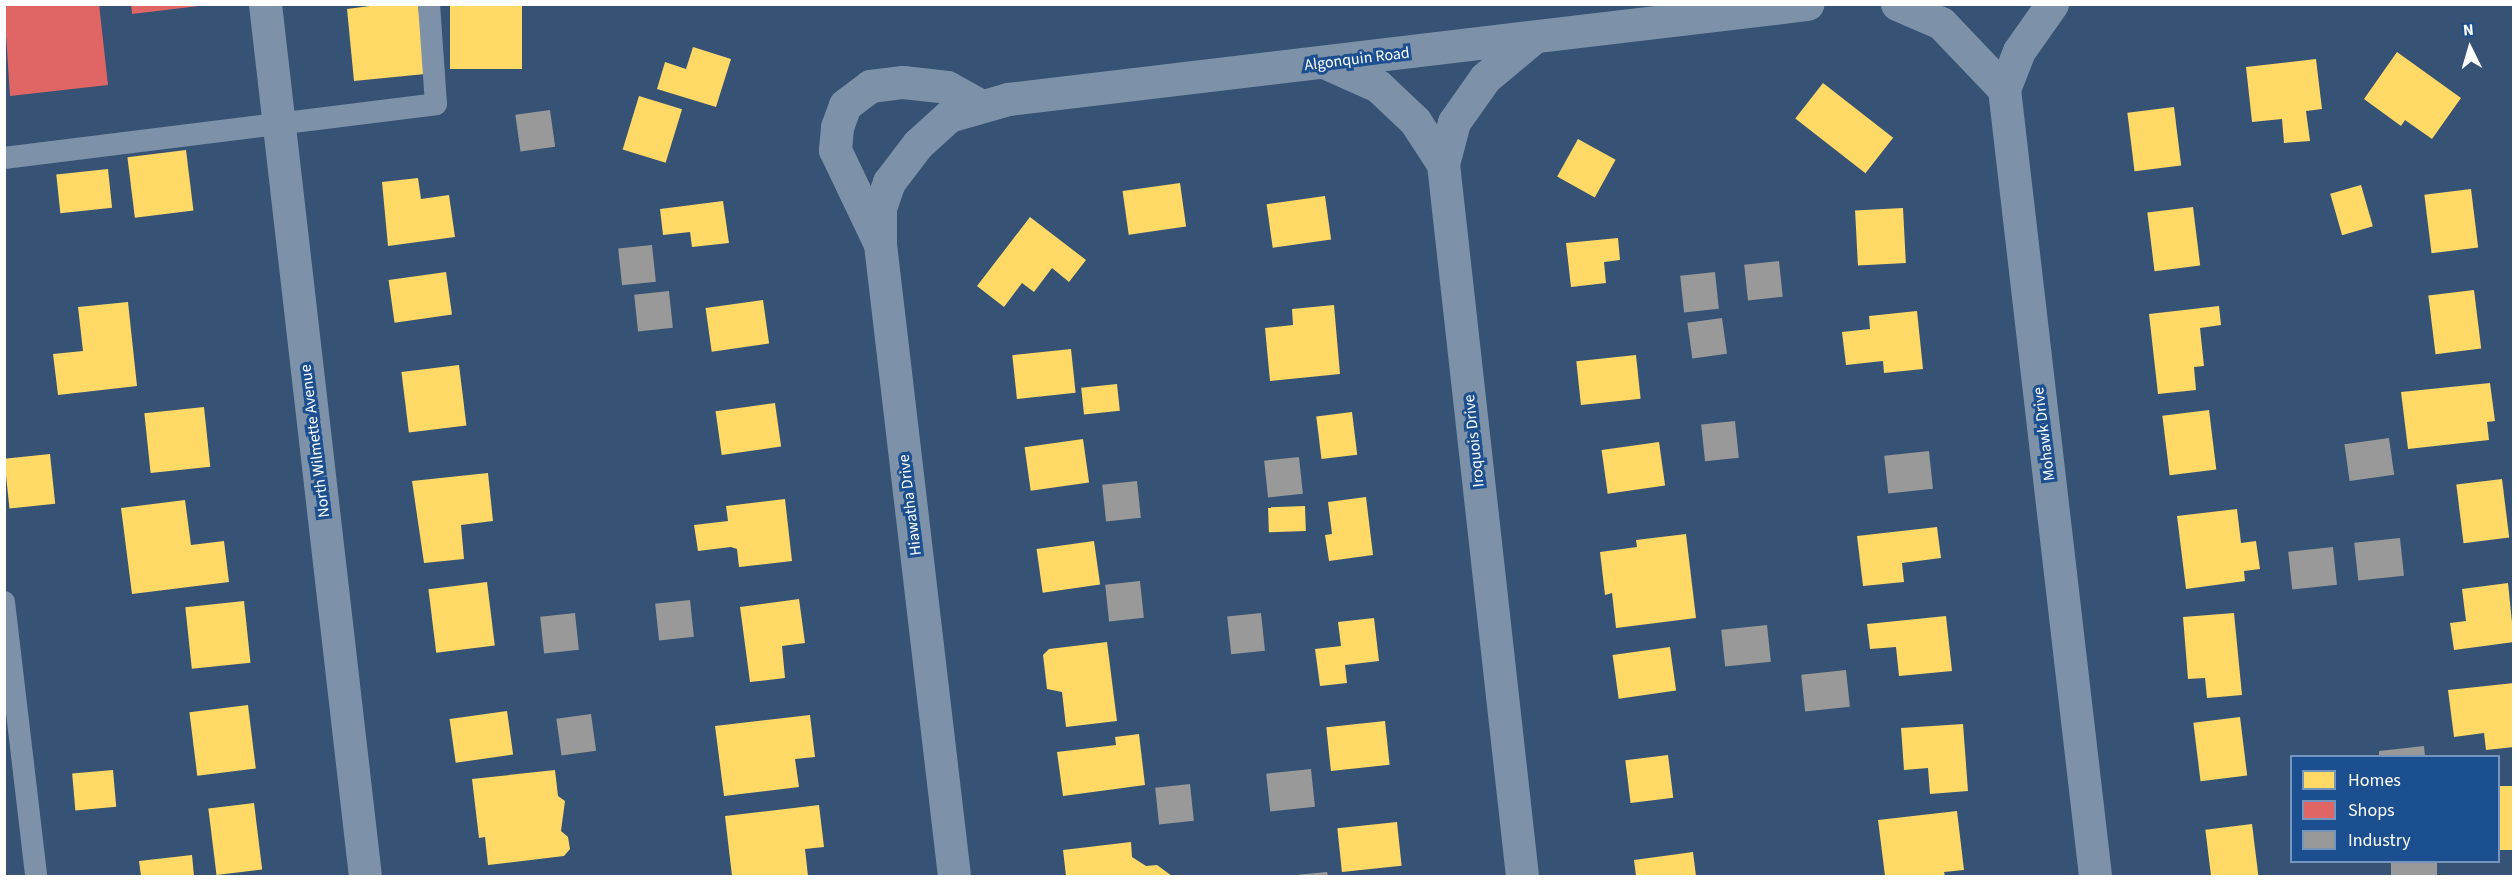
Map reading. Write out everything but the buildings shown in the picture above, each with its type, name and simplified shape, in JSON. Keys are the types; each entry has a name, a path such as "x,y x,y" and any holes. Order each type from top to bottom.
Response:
{"street":[{"name":"North Wilmette Avenue","path":"265,4 365,876"},
{"path":"1621,27 1648,4"},
{"name":"Algonquin Road","path":"918,144 949,116 979,105 1807,4"},
{"path":"1897,4 1941,23 2004,89"},
{"name":"Mohawk Drive","path":"2052,4 2019,51 2004,89 2096,876"},
{"name":"Iroquois Drive","path":"1522,876 1443,164 1454,122 1485,78 1533,38"},
{"path":"1326,63 1378,86 1415,121 1443,164"},
{"path":"880,244 835,150 837,127 846,105 870,86 903,82 947,87 979,105"},
{"name":"Hiawatha Drive","path":"918,144 889,182 880,208 880,244 954,876"}],"lane":[{"path":"4,158 279,126 436,104 429,4"},
{"path":"4,602 36,876"}]}
